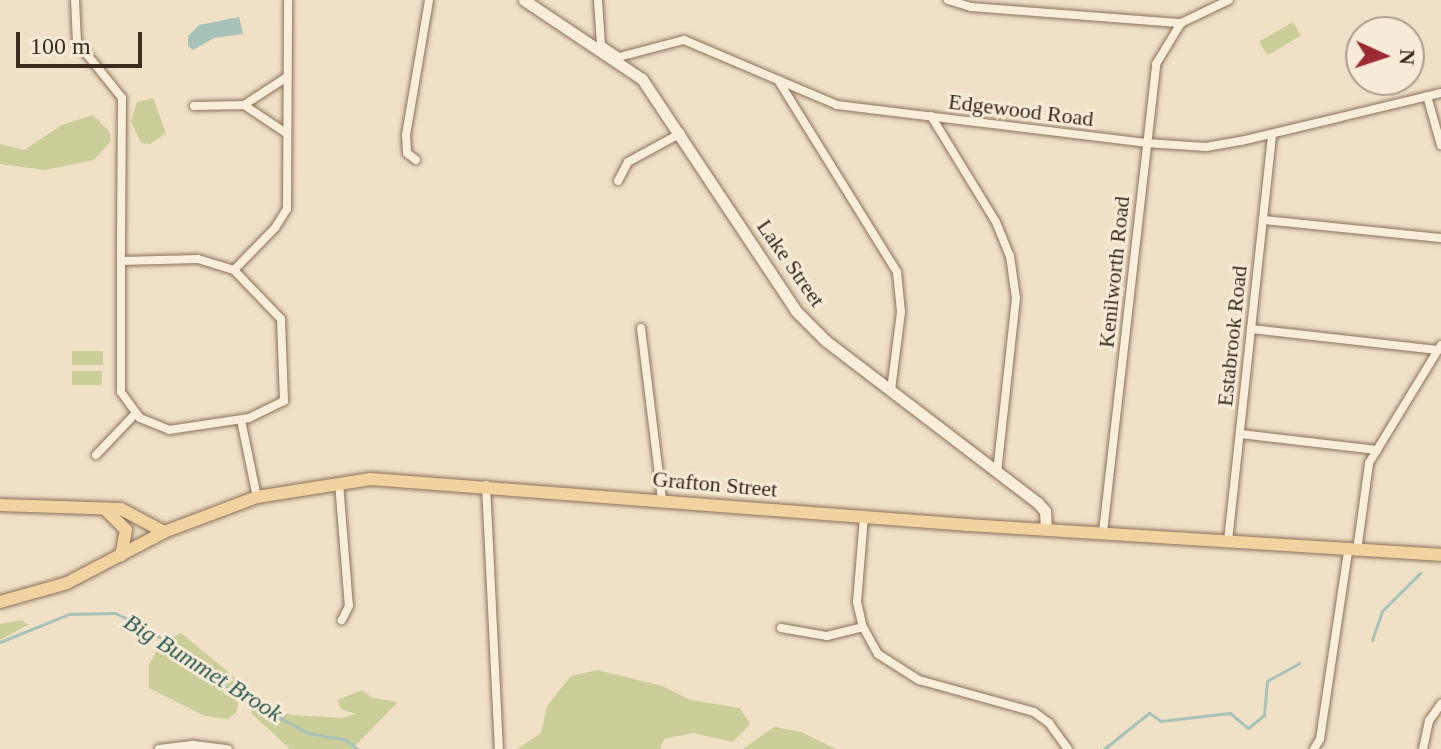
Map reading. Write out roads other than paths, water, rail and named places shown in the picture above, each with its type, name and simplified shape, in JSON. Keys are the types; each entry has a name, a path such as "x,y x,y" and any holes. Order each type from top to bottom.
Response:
{"main road":[{"name":"Grafton Street","path":"0,602 54,589 164,532 257,497 339,482 486,484 864,517 1441,555"},
{"path":"0,505 103,508 136,513 164,532"},
{"path":"103,508 124,524 126,542 121,556"}],"street":[{"path":"75,0 79,46 122,98 119,384 135,414 169,430 241,420 283,404 284,343 278,314 234,270 198,259 121,261"},
{"path":"234,270 285,214 288,0"},
{"path":"416,160 407,153 406,135 429,0"},
{"name":"Lake Street","path":"524,0 642,79 681,133 796,311 826,341 1041,506 1046,529"},
{"path":"598,0 601,45 608,54"},
{"path":"948,0 1000,10 1181,23 1229,0"},
{"name":"Kenilworth Road","path":"1103,532 1156,64 1181,23"},
{"name":"Edgewood Road","path":"608,54 624,57 638,49 684,40 837,105 1146,143 1206,147 1272,135 1441,93"},
{"path":"194,106 244,105 287,77"},
{"path":"778,80 897,272 901,312 891,390"},
{"path":"1427,96 1441,145"},
{"path":"244,105 286,133"},
{"path":"931,116 996,222 1010,256 1016,298 997,473"},
{"path":"618,181 628,162 681,133"},
{"name":"Estabrook Road","path":"1228,541 1272,135"},
{"path":"1263,220 1441,238"},
{"path":"641,328 662,500"},
{"path":"1251,329 1439,348 1377,450 1367,474 1320,739 1314,749"},
{"path":"96,455 135,414"},
{"path":"241,420 257,497"},
{"path":"1240,434 1377,450"},
{"path":"339,482 349,602 342,620"},
{"path":"486,484 499,749"},
{"path":"864,517 857,591 863,627 878,654 897,670 1034,712 1049,723 1068,749"},
{"path":"781,628 827,636 863,627"},
{"path":"1423,749 1429,721 1441,704"},
{"path":"159,749 194,745 228,749"}],"water":[{"path":"239,17 243,34 214,38 193,50 188,46 188,36 199,25"}],"waterway":[{"name":"Big Bummet Brook","path":"1372,640 1382,611 1420,573"},
{"name":"Big Bummet Brook","path":"0,642 69,614 115,613 147,628 236,694 308,733 346,740 357,749"},
{"name":"Big Bummet Brook","path":"1104,749 1149,713 1161,721 1230,713 1248,728 1264,715 1267,681 1299,663"}]}
